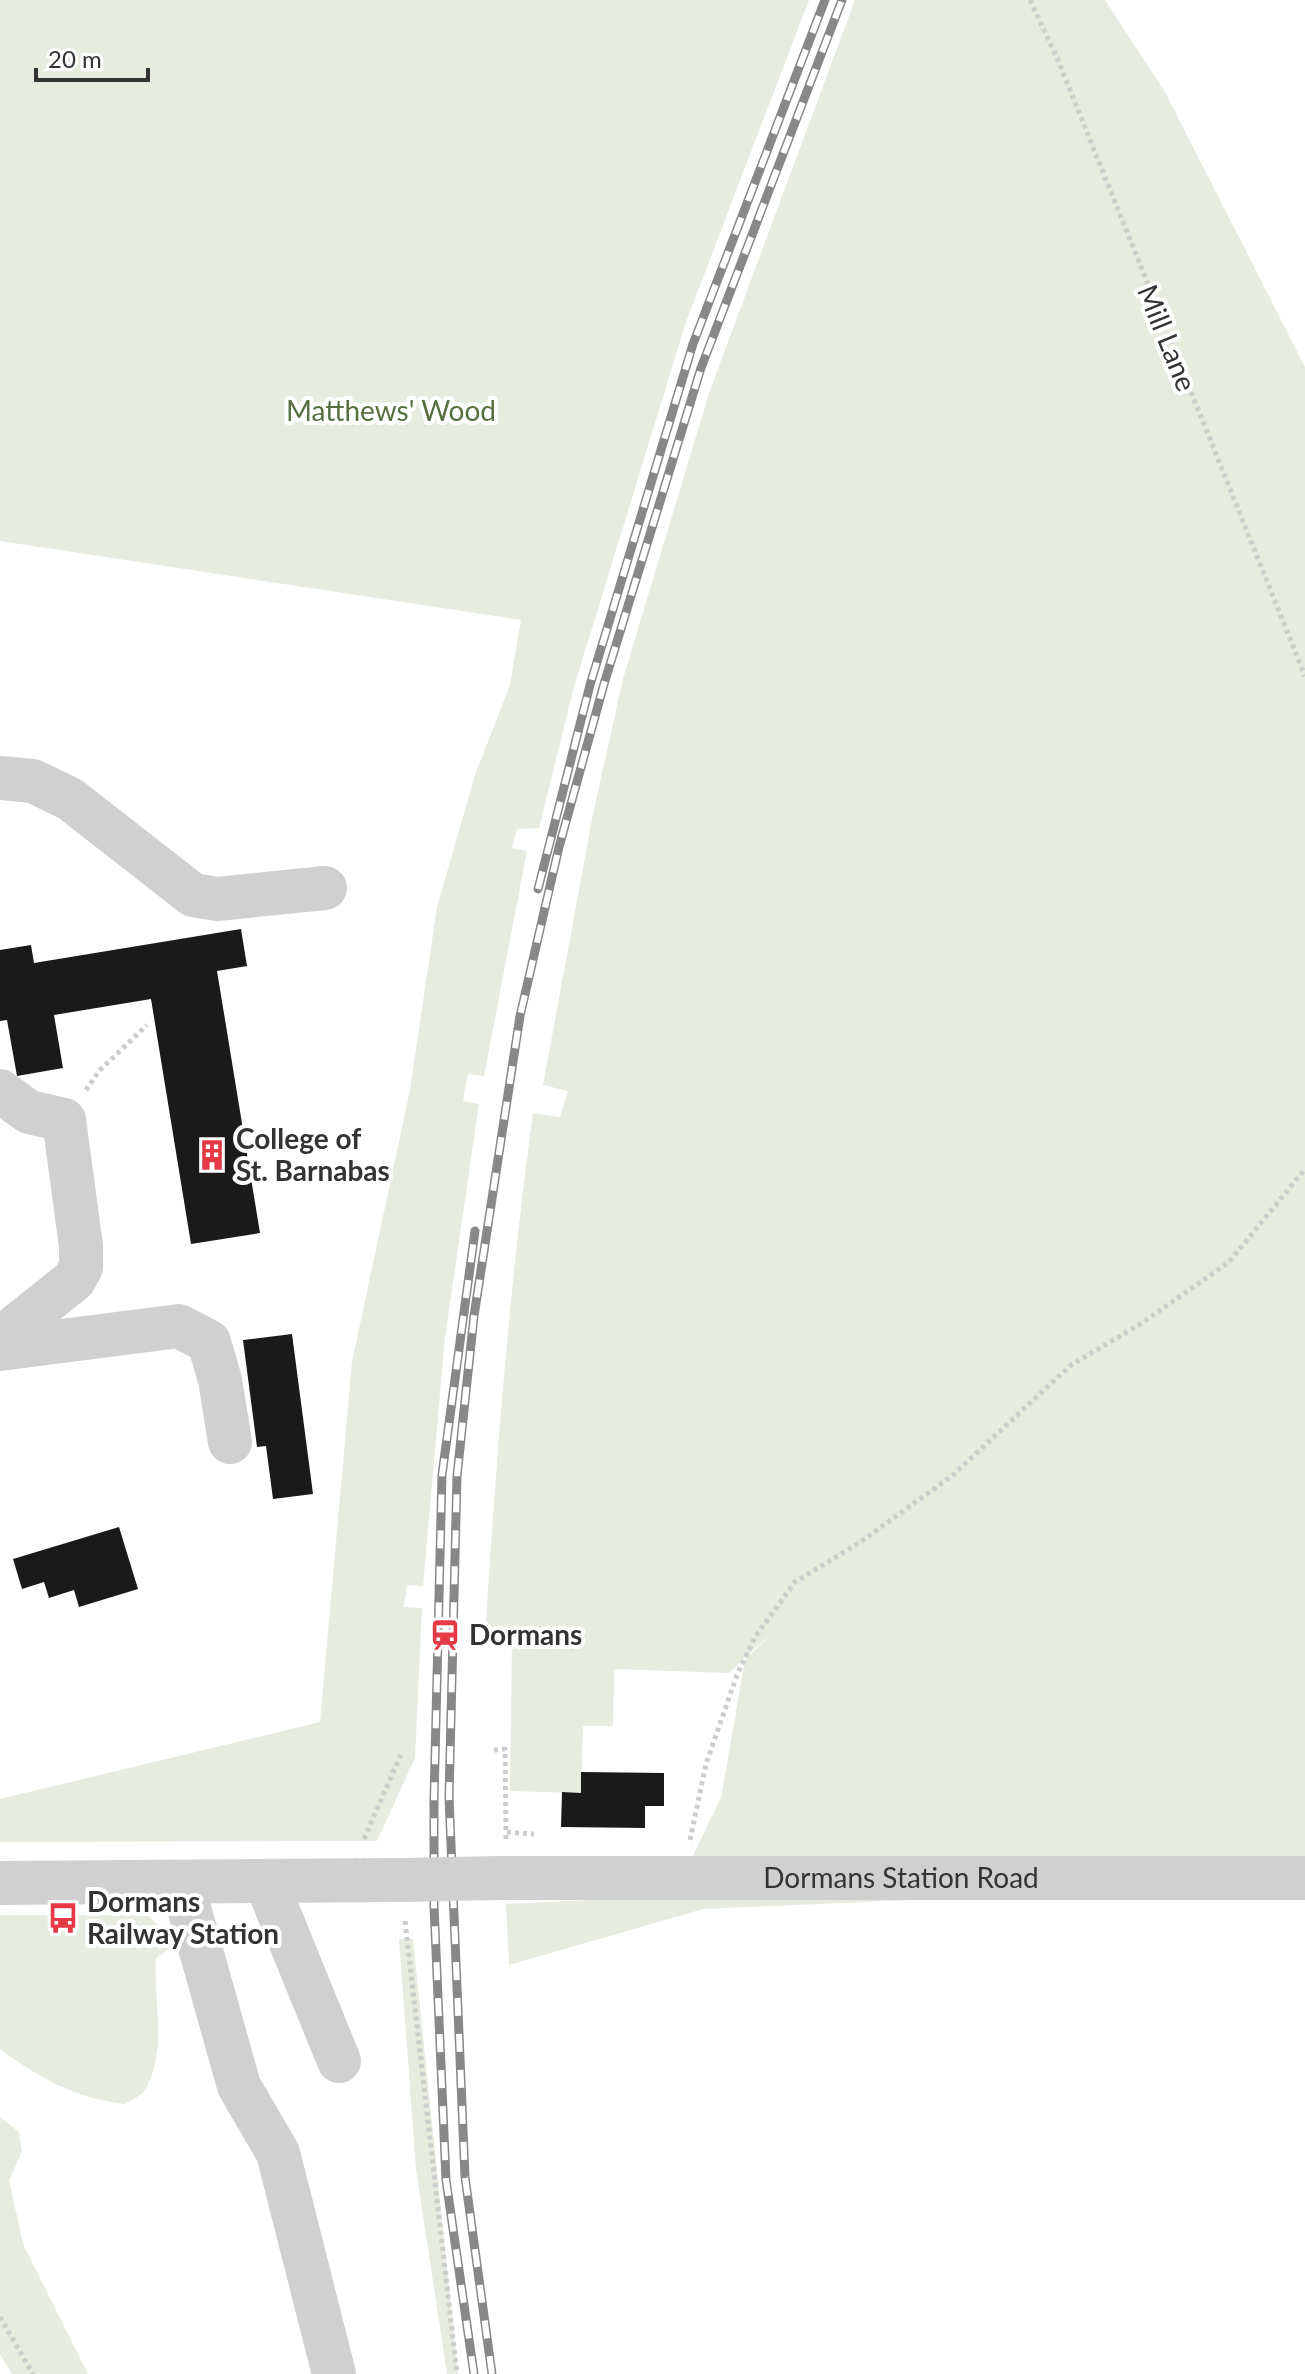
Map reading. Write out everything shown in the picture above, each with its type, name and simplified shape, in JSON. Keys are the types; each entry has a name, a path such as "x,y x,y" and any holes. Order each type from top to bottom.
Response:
{"street":[{"path":"0,778 33,781 70,799 193,895 217,899 325,888"},
{"path":"0,1091 29,1112 64,1120 81,1267 74,1280 0,1339"},
{"path":"0,1349 179,1326 209,1342 220,1380 230,1442"},
{"name":"Dormans Station Road","path":"0,1883 267,1884 353,1872 499,1878 1305,1878"},
{"path":"182,1883 239,2086 278,2153 334,2374"},
{"path":"267,1884 339,2061"}],"path":[{"name":"Mill Lane","path":"1030,0 1058,60 1305,676"},
{"path":"64,1120 100,1070 147,1025"},
{"path":"691,1836 706,1764 737,1675 755,1637 795,1582 859,1543 953,1475 1071,1365 1142,1323 1229,1262 1305,1169"},
{"path":"494,1750 505,1749 506,1832"},
{"path":"353,1872 402,1752"},
{"path":"404,1913 457,2374"},
{"path":"0,2317 33,2374"}],"green space":[{"name":"Matthews' Wood","path":"0,0 809,0 686,322 574,687 539,828 517,829 512,848 527,851 484,1076 468,1074 463,1101 479,1104 445,1337 423,1586 407,1585 404,1607 422,1608 415,1758 377,1841 0,1842 0,1799 320,1722 352,1362 410,1090 437,907 475,775 510,685 521,620 0,541"},
{"path":"855,0 1105,0 1165,92 1305,367 1305,1891 1182,1888 703,1909 509,1965 506,1904 673,1896 721,1798 745,1660 780,1625 729,1673 614,1669 613,1726 583,1726 581,1793 510,1791 512,1639 485,1637 504,1375 533,1113 560,1117 568,1091 543,1085 593,814 623,679 709,393"},
{"path":"0,1915 148,1915 176,1945 156,1958 158,2042 152,2075 143,2092 124,2104 89,2097 44,2078 0,2049"},
{"path":"399,1939 413,1939 458,2374 447,2374 416,2169"},
{"path":"0,2117 19,2132 22,2152 9,2180 23,2244 88,2374 12,2374 0,2354"}],"building":[{"name":"College of St. Barnabas","path":"241,929 247,966 217,971 260,1233 191,1244 151,999 54,1015 63,1068 17,1076 7,1020 0,1021 0,950 31,945 34,963"},
{"path":"292,1334 313,1494 273,1499 266,1446 257,1447 243,1340"},
{"path":"119,1527 138,1589 79,1607 74,1590 49,1598 44,1582 22,1589 13,1559"},
{"path":"581,1772 664,1773 664,1806 645,1806 645,1828 561,1827 562,1792 581,1793"}],"railway":[{"path":"538,889 590,685 693,344 825,0"},
{"path":"492,2374 465,2177 449,1797 457,1476 474,1316 520,1016 559,847 604,684 701,368 842,0"},
{"path":"474,2374 446,2180 434,1906 434,1800 442,1475 475,1231"}],"place":[{"name":"College of St. Barnabas","path":"212,1155"},
{"name":"Dormans","path":"445,1635"},
{"name":"Dormans Railway Station","path":"63,1918"}]}
